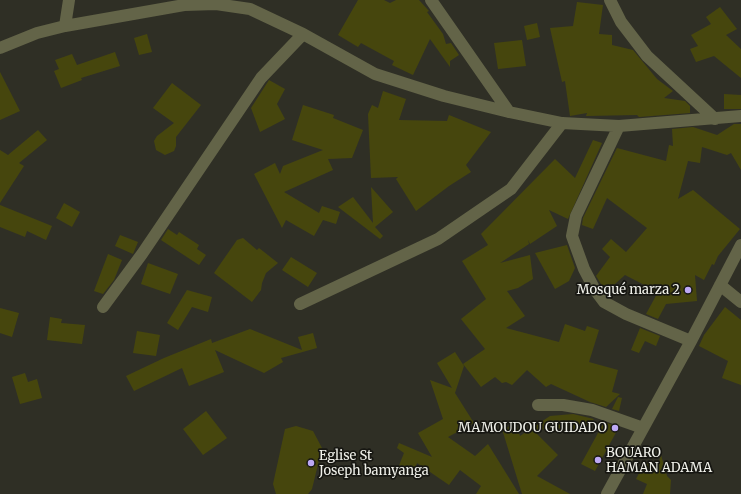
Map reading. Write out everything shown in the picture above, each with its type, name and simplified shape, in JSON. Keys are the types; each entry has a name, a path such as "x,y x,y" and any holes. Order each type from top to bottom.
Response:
{"street":[{"path":"65,26 68,0"},
{"path":"431,0 509,112"},
{"path":"610,0 621,22 648,56 715,119"},
{"path":"2,50 37,33 182,3 248,4 375,74 444,96 509,112 562,123 618,126 741,116"},
{"path":"103,307 142,254 262,78 303,34"},
{"path":"300,304 438,239 511,189 562,123"},
{"path":"618,126 576,216 572,236 584,269 594,290 604,302 626,314 691,341"},
{"path":"607,494 691,341 741,245"},
{"path":"720,285 741,302"},
{"path":"538,405 563,405 592,410 644,428"}],"building":[{"path":"358,0 384,0 390,3 396,0 419,0 429,11 427,12 443,34 446,44 451,43 459,55 450,61 450,67 430,39 413,75 392,65 394,61 361,43 358,47 338,35"},
{"path":"577,2 603,5 599,34 612,35 612,45 633,50 657,79 673,91 664,98 685,101 690,106 690,113 639,117 637,115 586,116 587,113 570,116 565,81 562,82 550,28 573,26"},
{"path":"720,7 737,29 726,35 741,49 741,78 714,56 696,62 690,49 698,46 691,35 711,24 706,17"},
{"path":"537,23 540,37 527,40 524,26"},
{"path":"147,34 152,52 139,55 134,38"},
{"path":"522,40 526,66 498,69 494,43"},
{"path":"115,52 120,66 81,78 82,80 61,88 54,71 59,69 55,60 72,54 77,65"},
{"path":"0,72 20,111 0,120"},
{"path":"269,80 285,89 277,104 285,119 260,132 251,108"},
{"path":"172,83 201,105 176,137 176,146 174,151 165,155 156,150 154,141 157,136 174,123 153,108"},
{"path":"383,91 406,99 399,120 447,121 449,115 491,132 466,165 471,172 449,186 416,211 396,179 398,177 371,178 368,114 372,105 378,108"},
{"path":"724,94 741,95 741,109 724,109"},
{"path":"303,105 334,115 333,118 363,130 352,158 328,159 333,170 284,192 319,213 322,206 340,212 336,224 323,220 314,236 286,220 282,228 254,174 275,163 280,174 283,166 323,150 292,140"},
{"path":"734,124 741,124 741,170 731,153 727,155 702,147 700,163 688,161 678,199 693,190 740,229 718,256 714,265 712,264 704,280 695,275 697,301 666,304 658,319 646,314 658,292 625,275 606,292 596,276 610,257 602,249 611,239 626,252 647,228 607,198 593,229 582,225 583,218 617,148 666,161 669,145 673,146 672,129 693,127 717,135"},
{"path":"38,130 47,140 19,163 24,166 0,203 0,150 8,155"},
{"path":"593,140 602,143 568,219 549,210 557,226 530,244 528,240 529,244 500,263 530,255 533,279 518,288 507,291 525,316 506,328 559,342 565,324 585,331 587,326 599,330 589,362 618,370 612,392 620,394 606,407 590,402 551,384 546,387 527,370 512,385 506,382 502,383 495,377 481,387 463,364 485,349 461,319 486,299 462,261 488,245 481,234 555,159 575,178"},
{"path":"371,187 393,212 375,227 383,236 380,239 338,207 353,197 373,223"},
{"path":"64,203 80,212 72,227 56,218"},
{"path":"0,205 52,226 46,240 27,231 25,237 0,227"},
{"path":"168,229 177,235 179,232 199,245 197,249 206,255 199,265 161,240"},
{"path":"120,235 138,242 133,254 115,246"},
{"path":"243,238 257,250 259,248 278,263 266,273 261,290 252,302 214,273 237,240"},
{"path":"567,245 575,268 569,281 555,289 535,253"},
{"path":"108,254 122,260 114,280 103,294 94,291"},
{"path":"291,257 317,273 308,287 282,270"},
{"path":"148,263 178,274 170,294 141,284"},
{"path":"187,290 212,297 208,312 192,307 178,330 167,323"},
{"path":"725,307 741,320 741,385 722,378 728,361 699,346 704,335"},
{"path":"0,308 19,313 12,337 0,333"},
{"path":"50,317 62,319 61,323 85,325 82,344 47,340"},
{"path":"640,328 660,336 656,346 645,341 639,353 631,350"},
{"path":"250,329 302,350 298,337 313,333 317,348 281,358 283,362 264,373 215,350 224,372 189,386 182,368 134,391 126,376 164,358 211,339 212,343"},
{"path":"137,331 160,335 156,356 133,353"},
{"path":"455,352 464,366 455,393 474,423 448,437 475,456 488,444 519,494 476,494 481,486 460,470 449,485 417,463 413,474 398,468 404,453 397,448 399,443 432,457 418,433 443,419 430,380 452,388 437,363"},
{"path":"25,373 28,382 37,379 42,398 20,404 12,377"},
{"path":"618,397 622,398 619,411 612,409"},
{"path":"206,411 227,438 203,455 183,429"},
{"path":"573,414 594,419 581,432 566,428 533,430 558,455 537,476 570,494 522,494 502,429 516,424 520,436 550,416"},
{"path":"604,422 619,427 595,471 581,464"},
{"path":"296,426 313,431 322,448 312,489 308,494 276,494 273,484 285,429"},
{"path":"661,455 667,476 671,480 670,494 643,494 647,484 636,479 645,462 657,468"}],"place":[{"name":"Mosqué marza 2","path":"688,290"},
{"name":"MAMOUDOU GUIDADO","path":"615,428"},
{"name":"BOUARO HAMAN ADAMA","path":"598,460"},
{"name":"Eglise St Joseph bamyanga","path":"311,463"}]}
